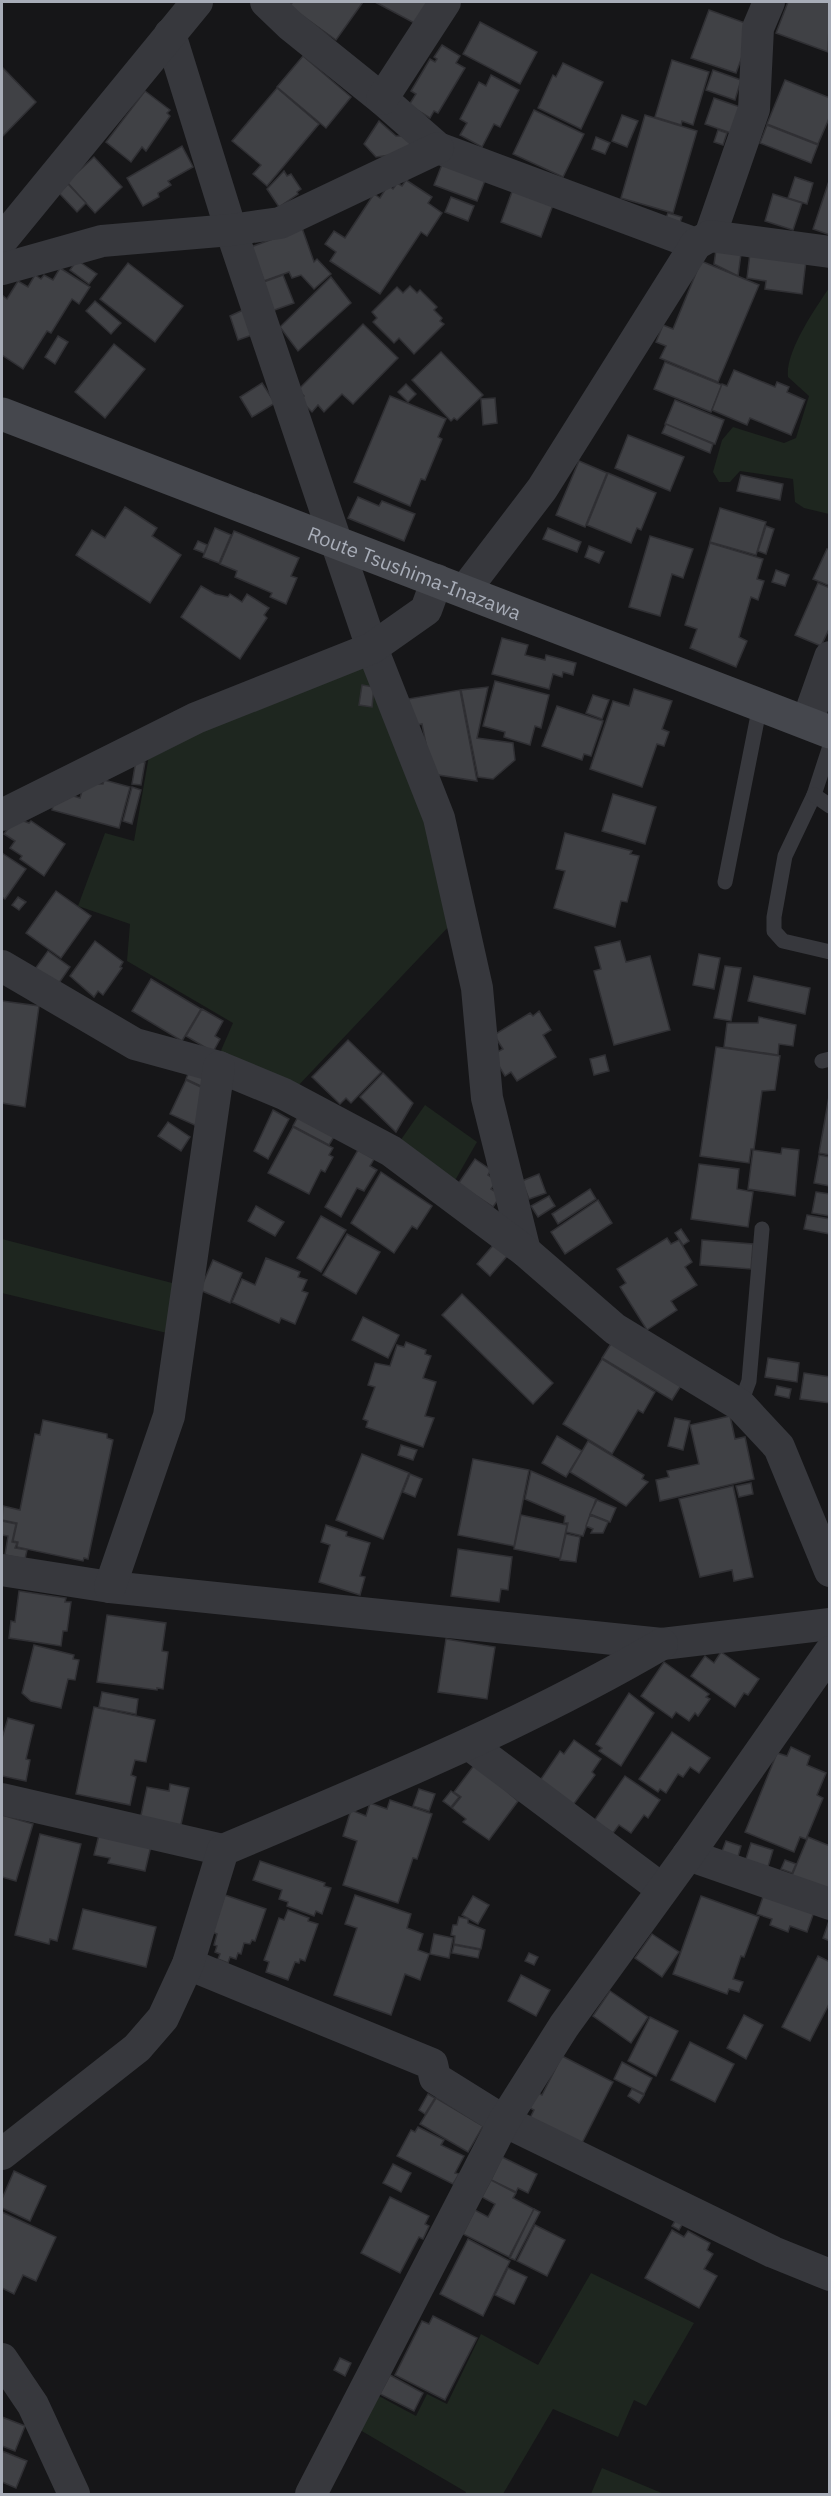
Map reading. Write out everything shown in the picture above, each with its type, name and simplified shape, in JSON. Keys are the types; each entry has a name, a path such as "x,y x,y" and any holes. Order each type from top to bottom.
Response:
{"main road":[{"name":"Route Tsushima-Inazawa","path":"2,414 818,727"}],"street":[{"path":"2,240 197,2"},
{"path":"266,2 290,26 382,99 438,148 703,240 830,252"},
{"path":"382,99 445,2"},
{"path":"2,815 195,718 372,648 426,610 542,489 703,240 754,109 758,28 769,2"},
{"path":"170,34 231,230 372,648 439,818 477,988 487,1098 525,1251"},
{"path":"2,269 102,241 231,230 280,223 438,148"},
{"path":"818,727 830,657"},
{"path":"2,966 135,1044 219,1067 284,1094 391,1150 525,1251 615,1329 740,1406 779,1447 830,1570"},
{"path":"110,1587 169,1416 219,1067"},
{"path":"2,1570 110,1587 662,1644 830,1624"},
{"path":"2,1799 223,1850 470,1745 613,1672 662,1644"},
{"path":"311,2494 504,2121 564,2026 688,1855 830,1652"},
{"path":"470,1745 662,1889"},
{"path":"2,2154 137,2048 163,2018 188,1964 223,1850"},
{"path":"688,1855 830,1904"},
{"path":"188,1964 432,2064 435,2078 504,2121 773,2252 830,2275"},
{"path":"2,2359 33,2405 74,2494"}],"lane":[{"path":"725,882 760,705"},
{"path":"830,746 814,795 785,856 774,917 774,931 783,941 830,952"},
{"path":"814,795 830,806"},
{"path":"740,1406 749,1381 762,1229"}],"shaded area":[{"path":"829,288 829,514 804,508 795,502 793,479 740,471 730,482 719,482 713,472 722,440 733,427 784,443 796,438 809,396 788,377 788,367 802,331"},
{"path":"369,662 435,832 453,922 296,1088 219,1055 233,1023 127,961 130,924 78,906 105,833 134,841 150,750"},
{"path":"425,1105 477,1142 453,1184 398,1144"},
{"path":"2,1239 176,1284 167,1333 2,1293"},
{"path":"591,2273 694,2323 646,2406 634,2400 618,2437 553,2409 503,2494 465,2494 466,2492 360,2430 377,2395 416,2416 427,2394 447,2404 481,2334 538,2365"},
{"path":"602,2468 664,2494 591,2494"}],"building":[{"path":"293,2 363,2 336,40 289,6"},
{"path":"375,2 428,2 418,25"},
{"path":"788,2 830,2 828,52 776,33"},
{"path":"709,10 748,24 749,38 736,73 691,58"},
{"path":"480,22 537,52 520,84 463,54"},
{"path":"442,45 460,56 456,63 465,68 438,113 434,111 430,118 409,105 416,94 411,91 430,59 435,62 437,59 434,57"},
{"path":"303,56 351,97 326,128 277,87"},
{"path":"672,60 709,72 693,125 682,121 681,125 655,117"},
{"path":"563,63 603,82 581,129 538,108 553,75 556,77"},
{"path":"2,67 36,102 2,137"},
{"path":"713,70 741,80 735,100 706,90"},
{"path":"491,75 519,90 500,127 494,124 482,147 460,135 467,123 460,119 479,82 486,86"},
{"path":"785,80 830,98 830,116 818,144 767,124"},
{"path":"277,88 319,124 267,186 253,174 261,165 232,141"},
{"path":"145,91 170,110 167,113 170,116 146,151 142,147 131,162 106,142"},
{"path":"714,98 740,107 731,133 705,124"},
{"path":"534,110 584,134 563,177 513,154"},
{"path":"622,115 638,121 627,147 612,141"},
{"path":"645,115 697,131 673,213 621,198"},
{"path":"379,121 396,136 414,136 406,153 376,157 364,144"},
{"path":"767,125 818,145 811,163 760,143"},
{"path":"718,130 727,133 723,145 714,142"},
{"path":"596,137 610,143 605,154 592,149"},
{"path":"182,146 193,167 168,181 171,185 158,193 159,197 143,206 127,178"},
{"path":"94,157 122,187 95,213 67,182"},
{"path":"443,162 486,178 477,201 434,185"},
{"path":"284,171 287,176 291,174 301,189 297,192 298,194 279,207 267,189"},
{"path":"795,177 813,183 807,204 788,198"},
{"path":"830,178 830,235 813,229"},
{"path":"406,180 432,197 428,203 442,213 427,236 421,232 380,294 330,261 336,252 325,244 334,231 345,238 374,194 380,198 388,185 393,189 397,183 402,186"},
{"path":"68,184 86,203 77,212 59,193"},
{"path":"513,189 553,205 541,237 501,222"},
{"path":"773,194 802,203 793,230 765,221"},
{"path":"451,197 474,206 468,221 445,212"},
{"path":"668,213 682,217 680,222 666,218"},
{"path":"302,228 314,262 317,259 331,274 314,289 301,275 292,278 289,272 264,281 251,247"},
{"path":"716,250 741,254 738,276 714,264"},
{"path":"750,253 806,261 802,294 765,289 766,281 747,278"},
{"path":"77,260 97,274 89,284 70,270"},
{"path":"701,261 759,285 718,382 660,358 666,346 656,342 663,325 673,329"},
{"path":"128,263 183,306 155,342 100,299"},
{"path":"60,268 90,287 79,304 72,299 51,333 47,331 23,369 2,355 2,295 7,299 18,281 28,287 35,275 41,279 44,275 53,280"},
{"path":"283,275 294,303 269,312 258,284"},
{"path":"331,277 351,303 298,351 280,327"},
{"path":"410,286 417,293 420,290 437,307 434,310 442,318 440,321 444,324 414,354 399,338 394,343 373,322 377,318 372,312 397,287 403,293"},
{"path":"95,301 121,323 111,334 86,311"},
{"path":"243,310 252,335 238,340 230,316"},
{"path":"363,324 398,358 353,404 342,394 324,412 318,405 312,412 300,400 304,396 298,390"},
{"path":"58,336 68,342 55,364 45,357"},
{"path":"114,344 145,369 105,418 75,392"},
{"path":"441,352 483,395 457,420 454,418 451,421 412,380"},
{"path":"665,362 722,385 711,412 654,389"},
{"path":"734,370 775,387 777,382 789,387 787,392 805,400 791,435 750,418 747,425 712,410 722,384 727,386"},
{"path":"262,383 275,403 252,417 240,397"},
{"path":"406,384 416,394 408,402 398,392"},
{"path":"390,396 446,419 438,437 442,439 425,480 421,479 410,506 354,482"},
{"path":"495,398 497,423 483,425 481,399"},
{"path":"675,400 724,420 715,444 665,424"},
{"path":"666,424 713,444 710,453 662,433"},
{"path":"628,435 684,457 670,491 615,468"},
{"path":"579,461 607,473 585,527 556,515"},
{"path":"608,473 656,493 641,530 637,528 631,543 587,525"},
{"path":"741,475 783,484 780,500 737,491"},
{"path":"358,497 379,506 382,501 415,514 404,541 348,518"},
{"path":"125,507 157,528 152,536 181,555 150,603 76,555 92,530 105,538"},
{"path":"720,508 766,522 756,555 710,542"},
{"path":"766,526 774,529 766,554 758,551"},
{"path":"215,528 231,535 219,563 203,557"},
{"path":"548,528 581,542 577,552 543,539"},
{"path":"234,531 299,558 291,576 297,578 286,604 270,597 272,593 235,577 237,571 220,564"},
{"path":"650,536 693,549 683,578 672,574 660,616 629,607"},
{"path":"198,541 207,545 204,553 194,549"},
{"path":"710,543 763,559 757,579 764,581 758,600 751,597 739,637 747,641 736,667 690,648 697,629 685,625"},
{"path":"589,546 604,552 599,563 585,557"},
{"path":"827,549 830,550 830,586 813,579"},
{"path":"776,570 789,575 785,586 772,582"},
{"path":"818,583 830,588 830,627 821,646 795,635"},
{"path":"201,586 215,594 228,597 230,594 242,602 247,594 269,608 264,615 267,618 240,659 181,617"},
{"path":"502,638 528,645 525,655 545,660 546,655 576,663 573,675 563,672 562,677 553,674 549,689 492,674"},
{"path":"495,681 549,695 541,728 535,726 530,745 504,737 505,732 483,726"},
{"path":"362,685 374,687 372,707 359,705"},
{"path":"488,687 477,738 513,743 515,760 493,779 478,777 461,690"},
{"path":"634,689 672,701 662,729 669,732 664,746 657,744 642,787 590,769 613,701 629,706"},
{"path":"460,690 477,781 432,774 422,724 413,726 408,699"},
{"path":"593,695 609,700 602,719 586,713"},
{"path":"557,706 603,721 591,756 584,754 582,760 542,746"},
{"path":"136,760 145,762 141,785 132,784"},
{"path":"104,780 130,787 119,828 52,810 55,798 64,793 80,798 84,784 103,784"},
{"path":"132,787 141,790 132,824 123,821"},
{"path":"613,794 656,807 645,844 602,831"},
{"path":"16,818 29,823 31,821 65,844 44,876 20,859 22,856 10,848 15,841 4,834"},
{"path":"565,833 632,851 630,854 639,856 627,902 621,901 615,927 554,908 565,871 556,869"},
{"path":"2,853 26,869 5,899 2,897"},
{"path":"56,891 91,916 61,958 26,933"},
{"path":"18,897 26,902 19,910 12,905"},
{"path":"95,941 123,962 120,967 122,968 103,995 98,991 94,997 70,976"},
{"path":"620,941 626,962 650,956 670,1030 614,1045 594,971 601,969 595,947"},
{"path":"48,951 70,967 57,986 35,969"},
{"path":"699,954 720,958 714,989 693,985"},
{"path":"725,966 741,968 731,1021 714,1018"},
{"path":"754,976 810,988 805,1014 748,1001"},
{"path":"151,979 201,1009 182,1041 132,1011"},
{"path":"2,1001 39,1006 25,1107 2,1103"},
{"path":"202,1009 223,1021 215,1036 220,1039 213,1052 186,1036"},
{"path":"539,1011 551,1030 543,1035 556,1057 517,1081 511,1072 505,1076 492,1055 503,1049 494,1035 530,1013 533,1016"},
{"path":"759,1017 796,1025 793,1046 779,1044 778,1055 724,1047 727,1023 758,1023"},
{"path":"348,1040 381,1072 351,1103 346,1098 340,1104 312,1077"},
{"path":"716,1047 780,1056 775,1090 762,1091 754,1149 751,1149 749,1163 700,1156"},
{"path":"605,1055 609,1071 594,1075 590,1059"},
{"path":"190,1069 206,1079 205,1088 186,1079"},
{"path":"383,1073 413,1103 396,1132 360,1097"},
{"path":"186,1080 205,1089 199,1127 170,1114"},
{"path":"830,1091 830,1155 819,1153"},
{"path":"273,1110 289,1119 268,1159 254,1151"},
{"path":"299,1115 335,1135 329,1145 293,1126"},
{"path":"168,1122 190,1137 181,1151 158,1136"},
{"path":"293,1127 333,1148 329,1155 333,1157 325,1172 321,1170 309,1194 268,1173"},
{"path":"782,1148 799,1150 795,1196 748,1189 753,1150 781,1154"},
{"path":"358,1150 374,1159 370,1166 377,1170 364,1191 357,1188 341,1217 325,1207"},
{"path":"819,1155 830,1157 830,1186 814,1183"},
{"path":"475,1159 491,1170 488,1175 497,1181 491,1189 501,1195 493,1207 458,1184"},
{"path":"699,1164 739,1169 737,1189 753,1192 748,1227 691,1219"},
{"path":"381,1172 432,1206 417,1229 412,1226 394,1253 351,1223"},
{"path":"539,1174 546,1193 529,1199 522,1181"},
{"path":"590,1189 596,1199 558,1224 552,1214"},
{"path":"816,1192 830,1194 830,1216 812,1213"},
{"path":"549,1196 555,1206 538,1217 531,1206"},
{"path":"598,1200 612,1223 565,1254 551,1232"},
{"path":"256,1206 284,1222 275,1236 248,1221"},
{"path":"807,1215 830,1219 830,1234 804,1229"},
{"path":"321,1216 346,1230 321,1272 297,1258"},
{"path":"681,1229 689,1241 683,1245 675,1233"},
{"path":"347,1234 380,1252 356,1294 323,1275"},
{"path":"667,1238 671,1244 679,1240 692,1262 685,1267 697,1285 671,1301 677,1310 647,1330 620,1287 626,1283 617,1269"},
{"path":"702,1240 753,1244 751,1269 700,1265"},
{"path":"495,1243 509,1254 490,1276 477,1264"},
{"path":"266,1258 300,1272 298,1277 307,1280 302,1291 308,1293 295,1324 281,1318 279,1323 232,1302 242,1279 255,1285"},
{"path":"213,1260 242,1273 230,1303 200,1290"},
{"path":"462,1294 553,1383 533,1404 442,1315"},
{"path":"363,1317 399,1335 388,1358 352,1340"},
{"path":"406,1342 426,1350 425,1354 431,1356 423,1378 436,1382 425,1416 434,1418 423,1447 366,1427 368,1421 363,1419 375,1387 368,1385 375,1363 390,1366 397,1345 404,1347"},
{"path":"612,1342 682,1384 672,1400 602,1358"},
{"path":"768,1358 799,1363 797,1382 765,1377"},
{"path":"602,1359 655,1392 643,1413 638,1410 612,1454 563,1424"},
{"path":"804,1373 830,1377 830,1403 800,1399"},
{"path":"777,1386 791,1389 789,1398 775,1395"},
{"path":"730,1416 735,1439 745,1437 754,1479 660,1501 656,1480 669,1477 667,1471 699,1464 690,1425"},
{"path":"675,1418 690,1421 683,1450 668,1446"},
{"path":"43,1420 107,1434 107,1438 113,1440 88,1559 84,1558 83,1561 17,1547 18,1542 13,1541 17,1523 2,1520 3,1506 20,1510 35,1434 40,1435"},
{"path":"557,1436 582,1451 566,1477 542,1463"},
{"path":"588,1441 644,1475 642,1479 648,1482 626,1506 570,1472"},
{"path":"401,1445 417,1450 413,1460 398,1455"},
{"path":"362,1454 409,1473 383,1539 336,1520"},
{"path":"473,1459 529,1470 514,1546 458,1535"},
{"path":"531,1471 596,1499 583,1536 566,1532 568,1523 564,1523 565,1516 525,1499"},
{"path":"410,1474 422,1479 415,1497 403,1492"},
{"path":"751,1483 753,1494 739,1497 736,1486"},
{"path":"733,1486 753,1577 734,1581 732,1570 700,1577 679,1499"},
{"path":"597,1500 616,1508 610,1522 590,1514"},
{"path":"521,1515 567,1525 560,1558 514,1549"},
{"path":"590,1515 608,1522 603,1533 591,1533 593,1529 586,1526"},
{"path":"2,1521 16,1524 12,1542 17,1543 15,1548 27,1550 25,1559 5,1555 8,1536 2,1535"},
{"path":"326,1525 347,1532 346,1536 370,1543 360,1576 365,1577 360,1595 319,1582 330,1545 321,1542"},
{"path":"566,1534 580,1537 576,1562 560,1560"},
{"path":"458,1549 512,1557 508,1590 501,1589 499,1602 451,1596"},
{"path":"19,1591 66,1598 65,1602 71,1602 67,1631 63,1631 61,1646 9,1638 11,1621 15,1622"},
{"path":"107,1615 166,1623 162,1651 168,1652 163,1689 97,1682"},
{"path":"446,1639 495,1647 487,1699 438,1692"},
{"path":"34,1645 74,1655 73,1659 79,1660 75,1680 68,1679 61,1708 31,1701 22,1693"},
{"path":"721,1652 759,1679 748,1695 744,1693 735,1707 691,1676 705,1656 714,1663"},
{"path":"664,1662 709,1694 706,1697 710,1699 698,1716 695,1713 689,1721 676,1712 672,1718 641,1696"},
{"path":"102,1692 138,1699 136,1714 99,1707"},
{"path":"629,1693 654,1713 621,1766 599,1751 602,1748 596,1744"},
{"path":"94,1707 155,1720 146,1762 135,1760 131,1775 136,1777 130,1805 76,1794"},
{"path":"8,1718 34,1725 26,1759 30,1760 26,1781 2,1776 2,1738"},
{"path":"672,1732 710,1758 699,1773 690,1767 683,1777 678,1774 666,1793 660,1789 658,1792 639,1779"},
{"path":"574,1740 601,1759 592,1772 595,1775 573,1805 539,1782 560,1751 564,1754"},
{"path":"791,1747 810,1756 807,1765 826,1773 817,1795 823,1798 806,1839 800,1837 794,1852 745,1832 777,1753 787,1756"},
{"path":"475,1764 518,1801 489,1840 463,1822 466,1819 452,1808 461,1797 454,1792"},
{"path":"625,1776 660,1800 648,1818 644,1815 631,1833 619,1825 613,1833 594,1821"},
{"path":"170,1784 189,1788 180,1829 140,1820 147,1787 169,1791"},
{"path":"419,1789 435,1794 429,1811 413,1806"},
{"path":"451,1791 459,1797 451,1807 443,1801"},
{"path":"390,1800 432,1814 417,1859 413,1858 398,1903 343,1885 357,1841 343,1836 351,1810 366,1816 370,1803 387,1809"},
{"path":"2,1815 33,1824 16,1881 2,1877"},
{"path":"40,1834 81,1844 57,1941 50,1939 49,1944 15,1935"},
{"path":"99,1835 151,1846 145,1871 108,1863 110,1858 94,1855"},
{"path":"808,1837 830,1846 830,1894 791,1878"},
{"path":"726,1841 741,1846 737,1860 721,1854"},
{"path":"751,1843 773,1850 767,1870 745,1862"},
{"path":"785,1860 796,1864 792,1873 781,1869"},
{"path":"260,1861 325,1883 324,1886 331,1888 322,1914 316,1911 314,1916 287,1906 288,1902 279,1899 282,1890 253,1880"},
{"path":"764,1894 814,1912 807,1932 790,1926 788,1932 770,1925 772,1919 757,1914"},
{"path":"225,1895 266,1909 255,1941 252,1940 250,1944 244,1943 241,1954 238,1953 236,1959 230,1957 228,1963 218,1959 220,1954 215,1952 217,1946 214,1945 217,1934 212,1932"},
{"path":"355,1895 411,1914 407,1928 423,1934 418,1950 429,1954 420,1980 405,1974 391,2015 334,1995 357,1928 345,1924"},
{"path":"473,1896 489,1905 478,1924 462,1915"},
{"path":"701,1896 759,1917 733,1979 743,1982 739,1992 729,1989 727,1994 673,1974"},
{"path":"83,1909 156,1927 146,1967 73,1949"},
{"path":"288,1910 318,1924 305,1961 300,1959 299,1963 295,1962 288,1980 266,1972 269,1962 264,1960 279,1918 284,1920"},
{"path":"459,1917 468,1919 468,1923 485,1930 481,1949 454,1944 455,1936 451,1935 453,1925 457,1925"},
{"path":"830,1918 830,1941 823,1938"},
{"path":"434,1934 453,1938 449,1958 430,1954"},
{"path":"652,1934 679,1952 662,1977 635,1958"},
{"path":"454,1945 480,1950 478,1958 452,1953"},
{"path":"529,1953 538,1957 534,1965 525,1961"},
{"path":"818,1956 830,1962 830,2002 810,2041 782,2027"},
{"path":"521,1975 550,1990 536,2016 508,2001"},
{"path":"610,1991 648,2017 631,2043 593,2016"},
{"path":"744,2015 763,2025 746,2059 727,2048"},
{"path":"650,2017 678,2031 656,2076 628,2061"},
{"path":"690,2042 734,2064 715,2102 671,2080"},
{"path":"562,2056 613,2082 581,2145 530,2118 534,2110 530,2108 538,2093 542,2095"},
{"path":"622,2062 652,2078 644,2094 614,2079"},
{"path":"632,2089 644,2095 639,2103 628,2096"},
{"path":"428,2094 435,2098 425,2114 419,2110"},
{"path":"436,2098 483,2126 468,2152 420,2124"},
{"path":"418,2127 444,2140 441,2145 464,2156 455,2173 459,2174 453,2184 397,2156 411,2130 415,2132"},
{"path":"502,2157 537,2174 528,2193 518,2188 516,2192 491,2180"},
{"path":"393,2164 411,2173 401,2192 383,2183"},
{"path":"14,2171 46,2186 30,2221 2,2208 2,2199"},
{"path":"491,2180 516,2193 513,2198 534,2209 509,2257 463,2234 475,2210 488,2217 495,2204 482,2197"},
{"path":"390,2197 429,2216 425,2224 429,2226 423,2239 419,2237 400,2273 361,2253"},
{"path":"534,2209 540,2212 515,2260 510,2258"},
{"path":"2,2212 56,2237 36,2281 23,2275 14,2294 2,2288"},
{"path":"677,2218 684,2221 679,2230 672,2226"},
{"path":"535,2225 565,2240 547,2276 517,2261"},
{"path":"672,2230 684,2237 688,2231 710,2243 707,2250 713,2254 704,2269 717,2276 699,2308 645,2278"},
{"path":"468,2239 510,2261 483,2316 440,2294"},
{"path":"508,2268 527,2277 514,2304 495,2295"},
{"path":"433,2316 477,2338 445,2400 395,2375 422,2321 429,2324"},
{"path":"340,2358 351,2363 345,2376 334,2370"},
{"path":"390,2375 423,2393 414,2411 380,2394"},
{"path":"2,2417 25,2426 15,2451 2,2446"},
{"path":"2,2451 27,2461 16,2488 2,2482"}]}
